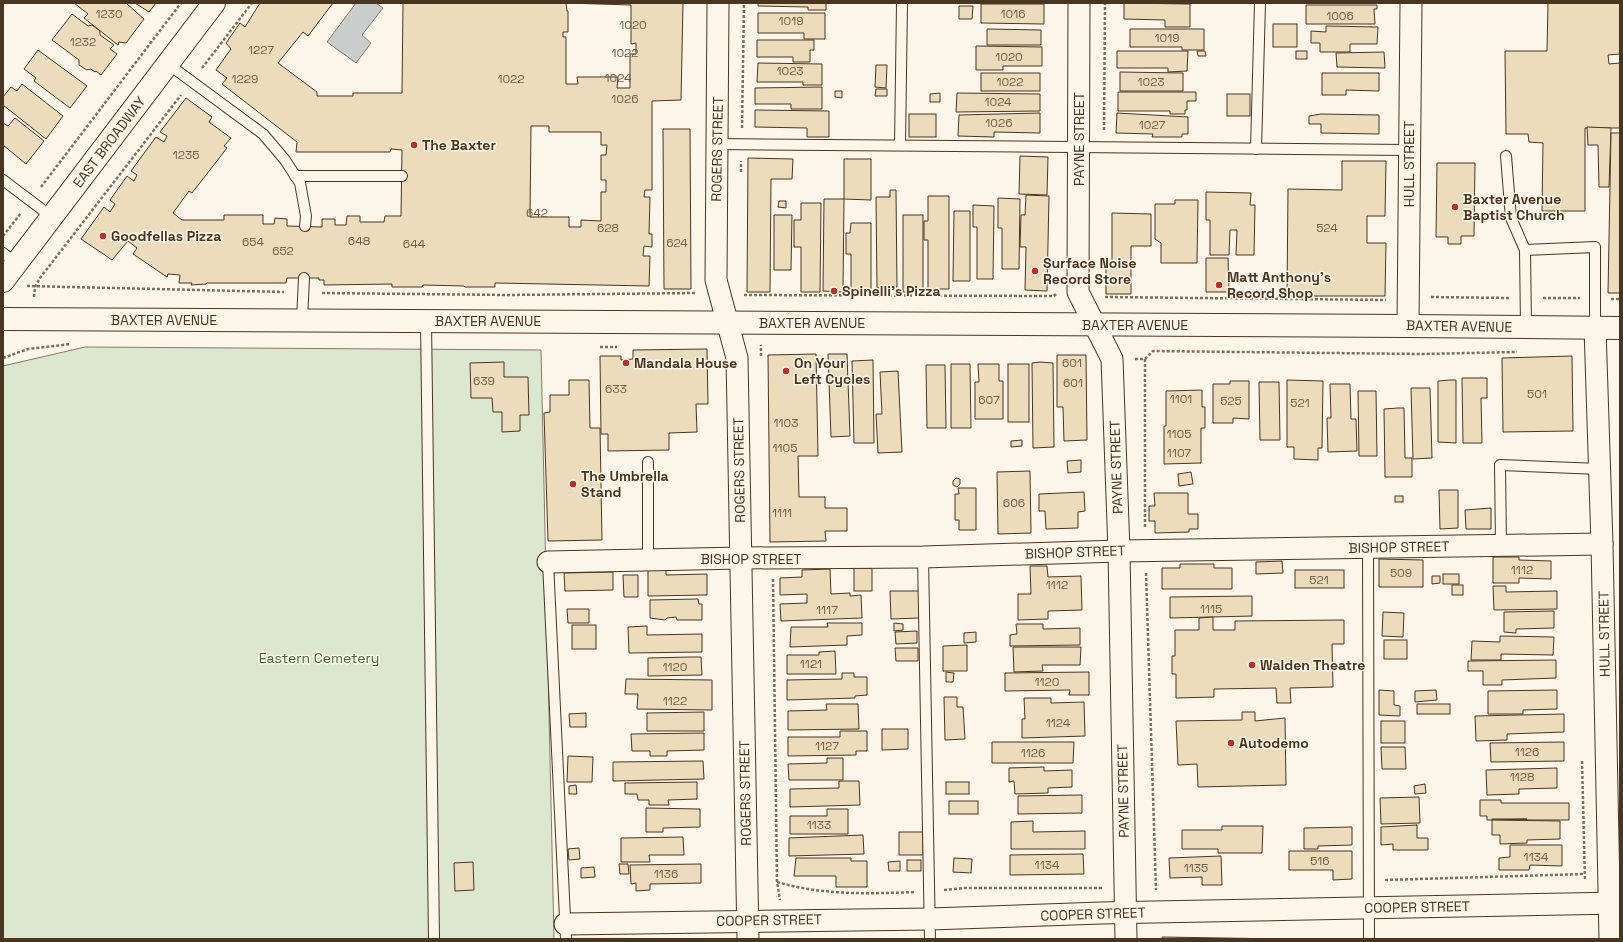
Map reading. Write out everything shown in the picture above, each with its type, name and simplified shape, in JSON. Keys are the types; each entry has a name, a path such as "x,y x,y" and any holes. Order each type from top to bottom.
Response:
{"main road":[{"name":"EAST BROADWAY","path":"13,283 10,259 52,217 214,3"},
{"name":"BAXTER AVENUE","path":"3,319 1620,328"}],"street":[{"name":"ROGERS STREET","path":"718,3 716,280 737,358 747,930"},
{"name":"PAYNE STREET","path":"1079,3 1078,292 1112,359 1118,551 1126,939"},
{"name":"HULL STREET","path":"1408,326 1408,150 1411,3"},
{"name":"HULL STREET","path":"1595,328 1602,544 1612,616 1608,876 1614,904 1610,939"},
{"name":"BISHOP STREET","path":"548,562 741,558 923,557 1146,550 1602,544"},
{"name":"COOPER STREET","path":"566,932 747,930 783,920 930,929 1125,913 1614,904"}],"lane":[{"path":"900,145 902,3"},
{"path":"1256,149 1260,3"},
{"path":"168,64 263,134 285,160 300,183 306,216 305,226"},
{"path":"717,144 1408,150"},
{"path":"1506,156 1511,218 1525,250 1526,327"},
{"path":"295,176 402,176"},
{"path":"3,180 52,217"},
{"path":"1525,250 1595,247 1595,328"},
{"path":"302,320 304,278"},
{"path":"426,321 434,939"},
{"path":"648,462 648,560"},
{"path":"1501,546 1500,465 1600,469"},
{"path":"1368,547 1369,939"},
{"path":"923,557 930,929"},
{"path":"548,562 566,932"}],"path":[{"path":"3,237 181,3"},
{"path":"202,68 252,3"},
{"path":"28,349 35,287 181,95"},
{"path":"13,283 35,287 284,292"},
{"path":"322,292 507,295 692,294 719,291 745,296 1054,296 1060,288 1104,297 1142,299 1620,299"},
{"path":"761,343 761,358"},
{"path":"1145,359 1146,550 1156,912"},
{"path":"765,558 773,571 777,882 783,920"},
{"path":"1368,882 1384,880 1584,874 1608,876"},
{"path":"1156,890 1163,890"}],"green space":[{"name":"Eastern Cemetery","path":"85,347 541,350 554,939 3,939 3,366"}],"shaded area":[{"path":"356,3 376,3 383,8 362,35 371,43 356,63 327,42"}],"building":[{"path":"74,3 126,3 144,19 126,43 119,42 118,45 84,18 88,14"},
{"path":"135,3 156,3 149,12"},
{"name":"The Baxter","path":"260,3 333,3 308,36 303,32 278,63 317,92 317,96 353,96 353,93 402,93 403,3 566,3 683,3 681,100 652,101 652,190 645,190 644,197 650,197 649,234 652,234 652,247 644,246 643,256 650,256 649,286 495,283 495,287 423,285 422,287 392,287 392,284 324,285 324,280 319,280 319,278 287,278 286,283 207,283 191,285 192,283 179,283 180,275 168,274 167,277 133,254 137,248 128,241 112,260 81,239 104,207 110,212 115,204 110,200 127,176 134,181 137,175 131,171 156,137 164,142 167,136 160,132 186,98 212,117 209,122 231,138 224,146 227,148 192,193 189,191 173,213 182,220 224,220 224,215 263,215 263,224 274,224 275,218 287,219 287,226 322,227 322,219 335,219 335,225 346,225 347,216 360,216 360,222 384,222 385,216 401,216 402,150 391,149 390,152 296,152 297,142 222,84 227,78 216,70 231,49 226,43 240,23 245,27","holes":["566,3 631,5 631,44 636,43 636,54 630,54 630,88 617,88 618,77 577,77 578,84 566,84 566,37 563,37 563,32 568,32 568,11","531,126 549,126 549,132 601,132 601,145 607,145 606,155 601,155 601,180 606,180 606,192 601,192 601,221 581,220 581,227 569,227 569,217 530,217"]},
{"path":"758,3 826,3 826,10 808,10 808,7 758,6"},
{"path":"1124,3 1190,4 1190,27 1165,27 1165,20 1124,19"},
{"path":"1548,3 1620,3 1620,54 1608,55 1609,64 1620,63 1620,128 1585,128 1585,211 1542,211 1543,143 1529,142 1528,134 1506,134 1505,51 1547,51"},
{"path":"981,4 1044,4 1044,24 981,23"},
{"path":"1306,5 1377,5 1377,9 1374,9 1375,24 1306,24"},
{"path":"959,6 973,6 972,19 959,19"},
{"path":"758,13 825,13 825,39 804,39 804,33 758,33"},
{"path":"72,14 88,26 92,25 100,31 100,35 114,45 110,49 117,54 101,75 96,71 95,72 91,69 87,70 79,65 79,60 52,40"},
{"path":"1273,24 1297,24 1297,47 1273,47"},
{"path":"1326,26 1378,27 1377,44 1350,44 1350,52 1320,52 1320,43 1311,43 1311,31 1326,32"},
{"path":"987,29 1041,30 1041,45 987,45"},
{"path":"1130,29 1204,29 1204,50 1182,50 1182,47 1130,47"},
{"path":"757,40 814,40 814,50 810,50 810,62 793,62 793,57 757,57"},
{"path":"976,46 1042,47 1042,66 1003,66 1003,70 976,70"},
{"path":"38,50 87,86 70,108 34,81 36,78 24,69"},
{"path":"1117,51 1188,51 1187,71 1168,72 1168,68 1117,68"},
{"path":"1197,51 1205,51 1206,56 1198,56"},
{"path":"1296,51 1307,51 1307,59 1296,59"},
{"path":"1384,52 1385,68 1337,67 1336,53"},
{"path":"758,63 822,64 822,85 803,85 803,82 757,82"},
{"path":"876,65 887,65 886,88 875,87"},
{"path":"1120,72 1183,73 1183,91 1120,91"},
{"path":"981,73 1040,73 1040,91 981,91"},
{"path":"1322,73 1379,73 1379,91 1346,90 1346,95 1322,95"},
{"path":"22,84 63,116 46,139 3,105 3,97 11,87 17,91"},
{"path":"822,87 822,109 791,109 791,104 755,104 755,88"},
{"path":"876,89 887,89 887,96 875,96"},
{"path":"835,91 842,91 842,98 835,97"},
{"path":"1118,92 1196,92 1196,101 1187,101 1187,110 1185,110 1185,114 1170,114 1170,111 1118,111"},
{"path":"940,93 940,102 930,102 930,94"},
{"path":"957,93 1040,94 1040,111 956,112"},
{"path":"1227,94 1250,94 1250,116 1227,116"},
{"path":"755,110 829,111 829,137 807,137 807,128 755,127"},
{"path":"1040,113 1040,133 994,132 994,137 958,136 959,115"},
{"path":"1117,113 1188,117 1188,134 1182,134 1182,137 1152,137 1153,134 1116,133"},
{"path":"909,114 936,114 936,137 909,137"},
{"path":"1321,114 1379,115 1379,134 1321,133 1321,124 1309,124 1309,116"},
{"path":"15,118 44,141 26,164 3,145 3,123 8,126"},
{"path":"1587,127 1611,128 1609,187 1599,187 1598,145 1588,145"},
{"path":"663,129 690,129 691,289 664,289"},
{"path":"1611,133 1620,133 1620,293 1608,293"},
{"path":"1020,156 1048,157 1047,195 1019,194"},
{"path":"748,158 793,159 792,179 771,179 770,292 747,292"},
{"path":"844,159 871,159 871,200 844,199"},
{"path":"1342,161 1386,161 1385,216 1367,216 1367,243 1386,243 1385,296 1287,296 1288,189 1342,190"},
{"name":"Baxter Avenue Baptist Church","path":"1437,163 1475,163 1474,236 1461,236 1461,244 1448,244 1448,237 1436,237"},
{"path":"890,190 896,190 897,287 877,288 876,197 890,197"},
{"path":"1206,192 1251,193 1250,205 1255,205 1254,255 1236,255 1237,230 1230,230 1229,255 1210,255 1210,220 1206,220"},
{"path":"1026,195 1049,196 1047,291 1025,290 1026,247 1020,247 1021,215 1025,215"},
{"path":"928,196 949,196 949,289 928,289 928,240 924,240 924,221 928,221"},
{"path":"998,198 1020,199 1019,269 1002,269 1002,228 998,228"},
{"path":"824,199 844,199 843,292 823,291"},
{"path":"1175,200 1198,200 1197,263 1161,263 1161,243 1155,239 1155,204 1175,204"},
{"path":"779,201 786,201 786,208 778,207"},
{"path":"801,203 821,203 820,292 801,292 801,247 794,247 794,220 801,220"},
{"path":"973,205 994,206 993,279 977,279 977,227 973,227"},
{"path":"954,211 970,211 970,281 953,281"},
{"path":"1112,213 1151,214 1151,246 1131,246 1131,294 1106,294 1106,263 1112,263"},
{"path":"774,215 792,215 791,270 774,270"},
{"path":"903,215 923,215 923,292 903,292"},
{"path":"851,223 871,223 871,289 851,289 851,254 846,254 846,233 850,233"},
{"path":"1206,258 1228,258 1229,292 1206,292"},
{"path":"707,349 708,404 696,404 697,432 669,433 669,450 608,451 608,434 601,434 600,356 621,356 621,360 633,359 633,350"},
{"path":"816,354 818,456 798,456 799,497 825,497 825,508 847,508 847,531 825,531 826,541 770,542 768,355"},
{"path":"828,354 847,354 850,436 831,437"},
{"path":"1057,355 1086,355 1087,440 1064,441 1063,407 1057,407"},
{"path":"1572,356 1573,431 1503,432 1502,358"},
{"path":"873,360 874,443 854,443 852,361"},
{"path":"504,362 504,377 528,377 529,415 520,415 520,431 502,432 502,412 493,412 492,398 471,398 470,363"},
{"path":"1032,363 1053,363 1054,447 1033,448"},
{"path":"951,364 970,364 971,428 951,428"},
{"path":"978,364 999,364 999,381 1003,381 1003,419 975,419 975,382 979,382"},
{"path":"1008,364 1029,364 1029,422 1008,422"},
{"path":"926,365 945,365 946,428 927,428"},
{"path":"898,371 902,452 878,453 876,414 882,414 880,372"},
{"path":"1462,378 1487,378 1487,398 1481,398 1482,443 1463,443"},
{"name":"The Umbrella Stand","path":"569,380 589,380 590,428 600,428 602,540 548,541 544,413 550,412 550,395 569,395"},
{"path":"1287,380 1323,381 1322,448 1318,448 1318,460 1294,459 1294,447 1287,447"},
{"path":"1456,380 1456,443 1438,442 1438,381"},
{"path":"1230,381 1249,381 1249,419 1233,418 1233,423 1213,423 1213,384 1230,384"},
{"path":"1259,382 1279,382 1280,440 1260,440"},
{"path":"1330,384 1350,384 1351,419 1356,419 1357,451 1328,452 1327,418 1331,418"},
{"path":"1411,388 1430,388 1432,458 1413,459"},
{"path":"1202,390 1202,407 1205,407 1205,428 1201,428 1201,463 1164,464 1166,391"},
{"path":"1358,391 1376,391 1377,456 1359,456"},
{"path":"1404,408 1405,458 1412,458 1412,477 1385,477 1384,409"},
{"path":"1022,440 1022,446 1011,447 1011,441"},
{"path":"1081,460 1081,472 1068,473 1067,461"},
{"path":"1030,471 1031,533 998,534 997,472"},
{"path":"1191,472 1193,484 1179,486 1178,474"},
{"path":"956,478 960,479 960,484 957,487 953,485 953,481"},
{"path":"958,488 976,488 976,530 959,530 959,520 955,520 955,494 959,494"},
{"path":"1439,490 1458,490 1458,528 1440,529"},
{"path":"1084,492 1085,511 1078,512 1078,528 1046,529 1045,511 1039,511 1039,494"},
{"path":"1154,493 1188,493 1188,514 1198,514 1198,529 1189,529 1189,532 1155,533 1155,521 1149,521 1149,506 1155,506"},
{"path":"1395,496 1403,496 1403,502 1395,502"},
{"path":"1491,508 1491,529 1466,529 1465,510"},
{"path":"1493,557 1519,557 1519,560 1551,561 1551,579 1519,578 1519,583 1493,583"},
{"path":"1379,559 1423,560 1423,587 1379,587"},
{"path":"1282,561 1283,573 1256,574 1256,562"},
{"path":"1180,564 1214,564 1214,568 1232,568 1232,589 1162,589 1162,568 1180,568"},
{"path":"1030,566 1047,566 1048,577 1081,576 1082,610 1048,611 1048,619 1018,620 1018,594 1031,594"},
{"path":"854,568 872,568 872,591 854,591"},
{"path":"830,569 831,594 850,593 850,596 861,595 862,618 781,621 780,604 807,603 807,594 780,595 780,578 802,577 802,570"},
{"path":"648,570 666,570 666,575 707,574 707,595 648,596"},
{"path":"1295,570 1344,570 1344,588 1295,588"},
{"path":"613,572 613,590 565,591 564,573"},
{"path":"1443,574 1459,574 1459,584 1443,584"},
{"path":"623,575 638,575 638,597 624,597"},
{"path":"1432,576 1440,576 1440,583 1432,584"},
{"path":"1452,585 1463,585 1463,595 1452,595"},
{"path":"1493,586 1506,586 1506,592 1557,591 1557,609 1494,610"},
{"path":"890,591 919,591 920,618 891,619"},
{"path":"1252,596 1252,616 1170,618 1170,597"},
{"path":"698,599 699,604 702,604 702,620 677,620 676,617 667,618 665,620 650,618 650,600"},
{"path":"567,609 589,609 589,623 568,623"},
{"path":"1554,611 1554,628 1516,629 1516,633 1504,632 1504,612"},
{"path":"1383,612 1404,613 1403,637 1382,636"},
{"name":"Walden Theatre","path":"1213,617 1213,630 1235,630 1235,621 1344,620 1344,644 1332,644 1333,687 1290,688 1291,703 1277,703 1276,688 1214,689 1214,697 1176,698 1176,674 1172,674 1172,656 1175,656 1175,630 1199,630 1199,618"},
{"path":"827,623 862,623 862,635 847,636 847,645 790,647 791,627 828,627"},
{"path":"894,623 903,624 903,630 894,631"},
{"path":"1016,624 1043,624 1043,629 1080,628 1080,645 1010,646 1010,635 1017,634"},
{"path":"572,625 596,625 596,649 572,649"},
{"path":"647,626 647,635 702,634 702,652 629,653 628,627"},
{"path":"917,631 917,643 896,644 895,632"},
{"path":"976,632 976,642 964,643 964,633"},
{"path":"1500,636 1554,637 1553,655 1501,654 1501,660 1471,660 1472,641 1500,642"},
{"path":"1384,640 1407,640 1407,659 1384,659"},
{"path":"967,645 967,671 943,671 943,646"},
{"path":"1013,647 1081,647 1080,665 1042,665 1043,671 1014,672"},
{"path":"895,648 918,648 918,661 896,661"},
{"path":"835,651 836,674 787,674 787,655 819,655 819,652"},
{"path":"701,657 702,675 648,676 648,658"},
{"path":"1556,660 1556,678 1502,680 1502,685 1483,685 1483,671 1468,671 1468,661"},
{"path":"946,672 954,673 953,682 946,682"},
{"path":"1089,672 1089,695 1069,695 1070,690 1005,691 1005,673"},
{"path":"842,673 854,673 854,677 867,677 867,695 855,696 855,698 787,700 787,680 842,679"},
{"path":"626,679 712,680 712,710 637,709 638,694 625,694"},
{"path":"1379,690 1394,691 1394,705 1400,706 1400,716 1379,715"},
{"path":"1436,690 1437,700 1415,702 1415,691"},
{"path":"1557,690 1557,709 1523,710 1523,714 1488,714 1488,691"},
{"path":"944,697 957,697 957,707 963,707 965,739 945,740"},
{"path":"1024,698 1051,698 1051,703 1084,702 1085,736 1022,738 1022,719 1025,719"},
{"path":"826,704 858,704 859,729 788,730 788,711 827,710"},
{"path":"1417,704 1450,704 1450,714 1417,714"},
{"path":"704,712 704,731 647,731 647,713"},
{"name":"Autodemo","path":"1242,712 1255,712 1255,721 1285,718 1286,785 1198,787 1197,764 1178,765 1176,721 1242,720"},
{"path":"586,713 586,727 570,727 569,714"},
{"path":"1564,714 1564,732 1507,734 1507,740 1476,741 1475,716"},
{"path":"1381,721 1405,721 1405,743 1381,743"},
{"path":"882,729 908,729 908,749 882,750"},
{"path":"840,731 867,731 867,751 856,751 856,755 788,756 788,737 840,737"},
{"path":"704,733 704,750 667,751 667,756 650,756 650,751 632,751 631,734"},
{"path":"992,742 1074,742 1073,763 992,763"},
{"path":"1564,742 1564,761 1491,762 1490,743"},
{"path":"1381,747 1405,747 1406,769 1382,769"},
{"path":"568,756 593,757 592,782 567,782"},
{"path":"827,758 843,758 843,780 789,780 788,764 827,763"},
{"path":"703,761 704,779 613,781 613,762"},
{"path":"1044,767 1044,771 1072,770 1072,787 1048,788 1048,793 1015,794 1014,781 1009,782 1009,768"},
{"path":"1557,768 1557,788 1519,789 1519,794 1487,795 1486,770"},
{"path":"839,781 859,781 860,805 790,807 790,789 839,788"},
{"path":"697,782 697,799 668,800 669,805 649,805 649,800 638,800 637,794 625,794 625,783"},
{"path":"946,782 969,782 969,794 946,794"},
{"path":"1425,784 1426,793 1415,794 1414,786"},
{"path":"576,785 577,794 569,794 569,786"},
{"path":"1082,795 1082,813 1018,814 1018,796"},
{"path":"1419,797 1420,823 1381,824 1380,798"},
{"path":"1480,800 1501,800 1501,803 1569,803 1569,820 1487,820 1487,816 1480,816"},
{"path":"949,801 978,801 978,814 949,814"},
{"path":"646,808 700,809 700,827 663,828 663,832 646,832"},
{"path":"827,809 848,809 848,834 790,834 790,816 827,816"},
{"path":"1492,819 1527,819 1492,820"},
{"path":"1492,820 1560,821 1560,839 1527,840 1527,843 1500,844 1500,835 1492,835"},
{"path":"1033,821 1033,832 1085,831 1085,849 1011,849 1011,822"},
{"path":"1417,825 1417,838 1428,838 1428,850 1393,850 1393,844 1381,845 1381,827"},
{"path":"1222,826 1263,826 1262,853 1218,853 1218,849 1182,849 1182,830 1222,830"},
{"path":"1352,827 1352,845 1318,846 1318,849 1304,849 1304,828"},
{"path":"899,832 923,832 923,855 899,855"},
{"path":"863,835 864,854 789,856 789,838"},
{"path":"683,837 684,855 649,855 650,862 621,862 621,838"},
{"path":"1510,845 1562,845 1562,866 1530,865 1529,870 1499,870 1499,858 1510,857"},
{"path":"579,848 580,859 569,860 568,849"},
{"path":"1289,851 1352,851 1352,879 1333,880 1333,870 1289,870"},
{"path":"1083,854 1084,874 1010,875 1010,855"},
{"path":"1221,856 1222,885 1202,885 1202,877 1170,878 1169,858"},
{"path":"796,858 851,858 851,861 867,861 867,887 836,887 836,876 794,876"},
{"path":"954,858 972,859 971,873 953,872"},
{"path":"907,860 921,860 921,871 907,871"},
{"path":"900,861 900,871 889,871 888,862"},
{"path":"473,862 474,890 455,891 454,863"},
{"path":"619,864 628,864 629,874 620,874"},
{"path":"701,864 701,883 650,884 650,890 636,891 636,883 631,884 630,865"},
{"path":"594,867 595,877 581,878 581,868"},
{"path":"1162,937 1283,939 1162,939"}],"place":[{"name":"The Baxter","path":"414,145"},
{"name":"Baxter Avenue Baptist Church","path":"1455,207"},
{"name":"Goodfellas Pizza","path":"103,236"},
{"name":"Surface Noise Record Store","path":"1035,271"},
{"name":"Matt Anthony's Record Shop","path":"1219,285"},
{"name":"Spinelli's Pizza","path":"834,291"},
{"name":"Mandala House","path":"626,363"},
{"name":"On Your Left Cycles","path":"786,371"},
{"name":"The Umbrella Stand","path":"573,484"},
{"name":"Walden Theatre","path":"1252,665"},
{"name":"Autodemo","path":"1231,743"}]}
